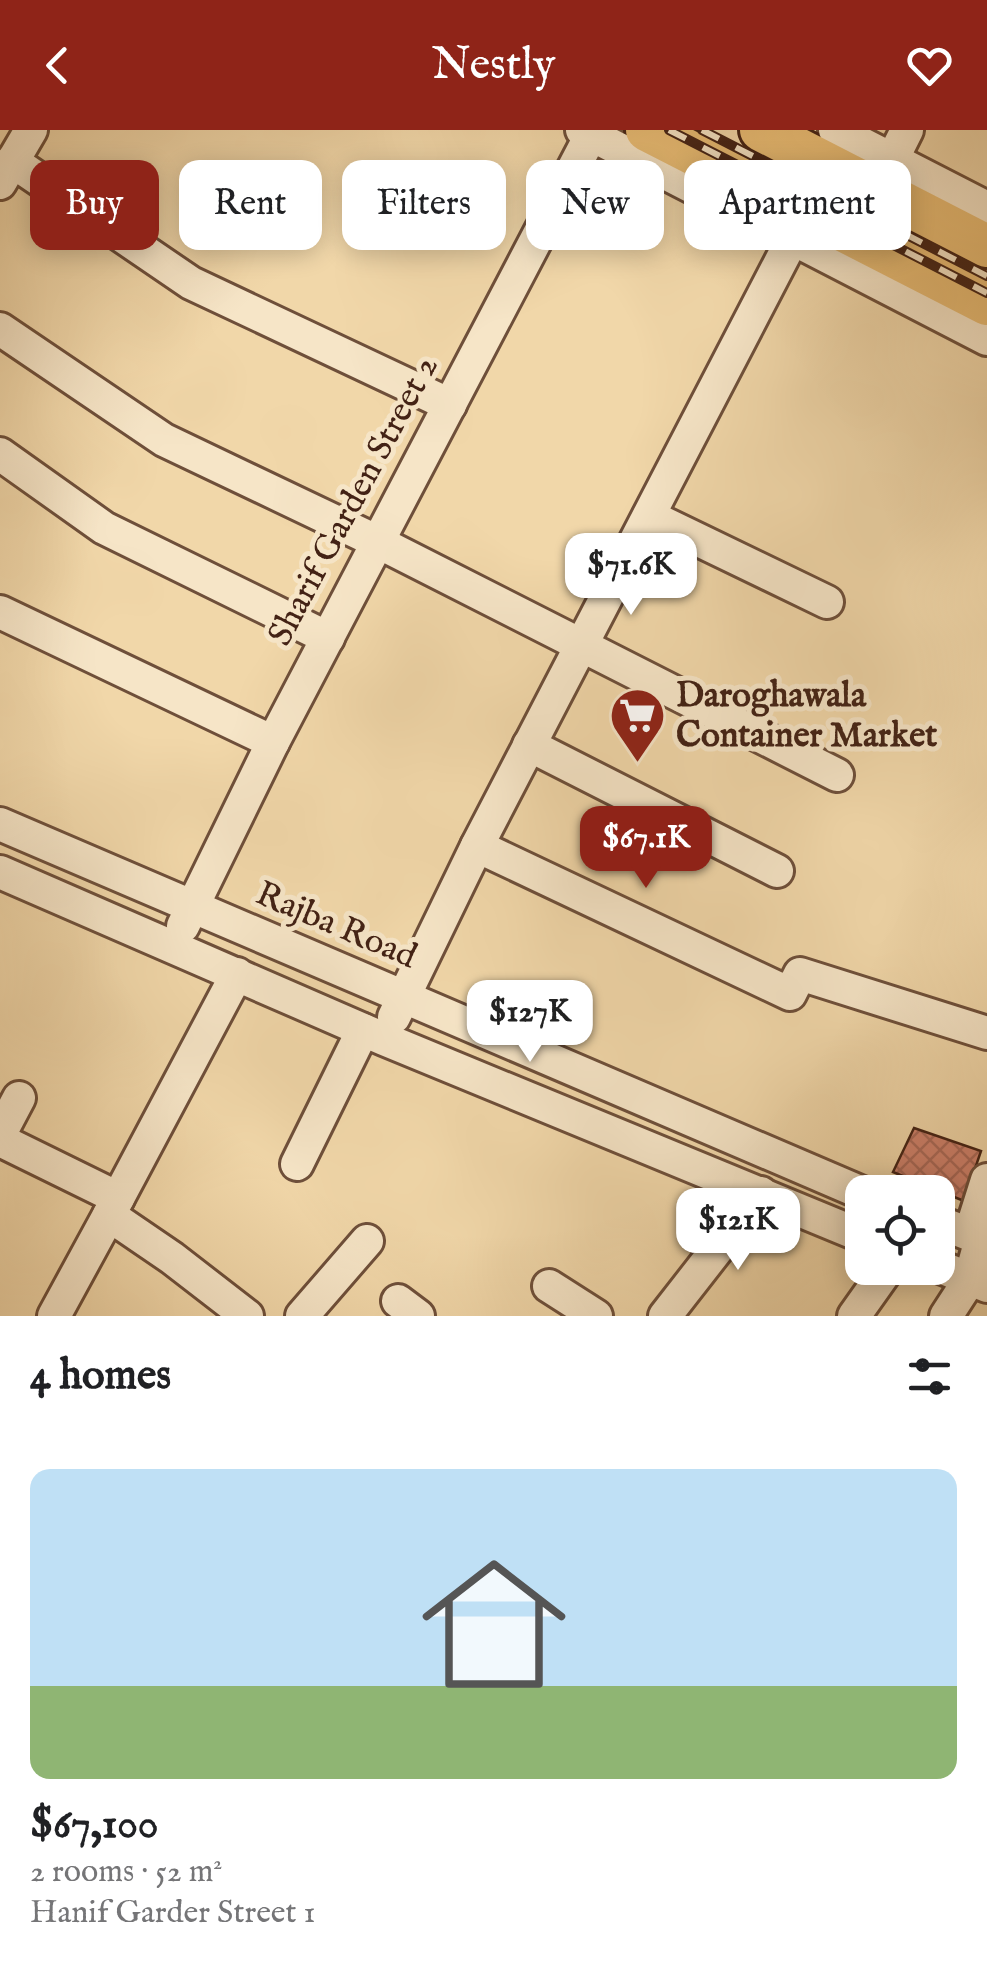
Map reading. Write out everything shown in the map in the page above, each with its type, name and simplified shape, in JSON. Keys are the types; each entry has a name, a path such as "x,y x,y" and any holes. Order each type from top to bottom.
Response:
{"main road":[{"path":"647,130 695,160"},
{"path":"761,130 987,246"},
{"path":"858,250 987,304"}],"street":[{"path":"32,130 6,172 191,282 450,405"},
{"path":"835,130 892,160 908,130"},
{"path":"586,132 684,175"},
{"name":"Sharif Garden Street 2","path":"175,947 191,906 586,132"},
{"path":"911,170 987,208"},
{"path":"296,1164 373,1035 403,998 476,846 786,250"},
{"path":"841,250 987,338"},
{"path":"0,329 164,440 378,542 836,775"},
{"path":"0,454 104,528 328,638"},
{"path":"648,516 827,602"},
{"path":"0,612 274,742"},
{"path":"529,745 777,870"},
{"name":"Rajba Road","path":"0,824 845,1186"},
{"path":"476,846 790,994 800,974 987,1033"},
{"path":"0,872 373,1035 845,1229"},
{"path":"54,1316 237,974"},
{"path":"19,1098 0,1137 114,1207 247,1316"},
{"path":"946,1316 978,1283 987,1180"},
{"path":"665,1316 761,1192"},
{"path":"955,1229 979,1238"},
{"path":"302,1316 366,1240"},
{"path":"854,1316 876,1285"},
{"path":"549,1286 596,1316"}],"building":[{"path":"914,1128 981,1151 964,1201 955,1197 955,1175 893,1172"}],"railway":[{"path":"669,130 987,293"},
{"path":"702,130 987,276"}],"place":[{"name":"Daroghawala Container Market","path":"637,765"}]}
